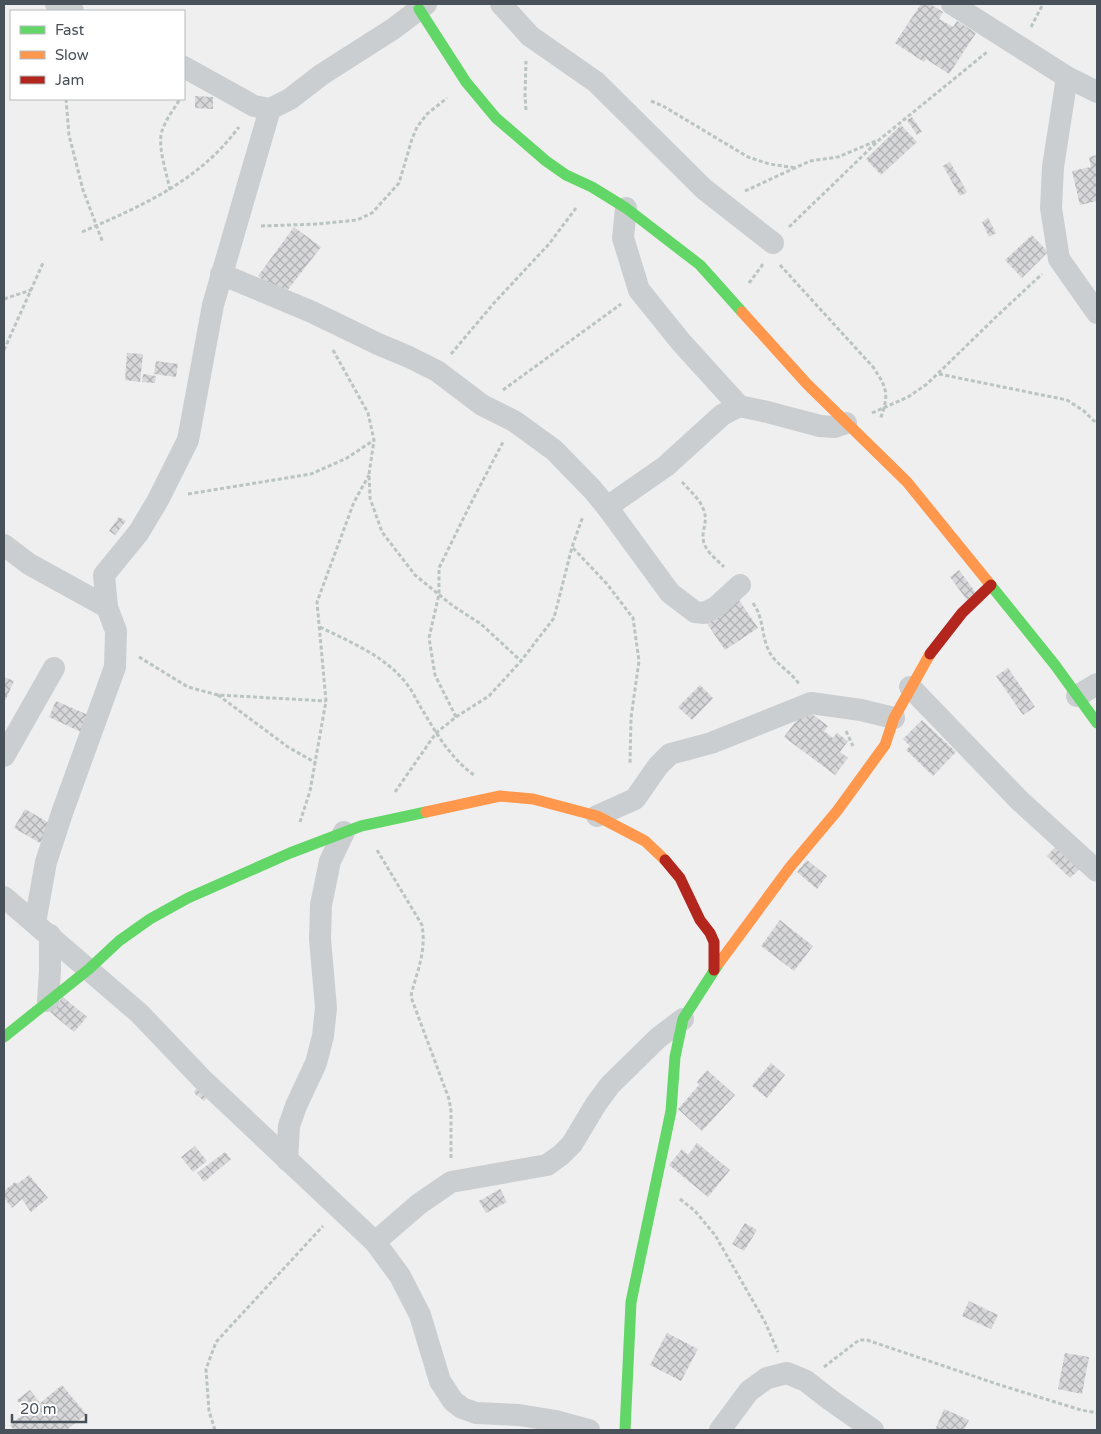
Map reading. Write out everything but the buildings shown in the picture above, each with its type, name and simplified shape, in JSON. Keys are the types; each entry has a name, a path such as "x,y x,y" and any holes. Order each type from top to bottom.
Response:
{"street":[{"path":"56,4 71,10"},
{"path":"501,4 530,36 596,82 704,188 770,247"},
{"path":"952,4 1068,77 1097,92"},
{"path":"185,68 262,108 290,99 321,75 393,29 422,6 466,82 496,118 530,150 566,175 592,187 626,208 700,265 807,384 907,482 991,585 1078,696 1097,724"},
{"path":"1068,77 1053,167 1051,208 1059,259 1097,313"},
{"path":"48,1001 50,970 42,929 46,862 115,667 116,631 107,607 104,576 139,532 158,500 188,440 213,305 235,227 262,108"},
{"path":"626,208 623,238 640,290 681,342 739,406 820,426 834,426 846,423"},
{"path":"221,274 312,312 436,371 482,405 514,421 554,450 592,489 670,593 694,612 704,613 716,607 740,585"},
{"path":"607,507 666,466 722,415 739,406"},
{"path":"4,545 29,564 107,607"},
{"path":"624,1430 632,1302 671,1111 675,1057 683,1019 714,970 790,867 837,811 885,745 894,718 934,648 962,613 991,585"},
{"path":"4,756 54,668"},
{"path":"1078,696 1097,684"},
{"path":"910,687 1020,802 1097,871"},
{"path":"597,816 623,806 638,796 664,758 670,754 711,743 811,703 861,710 894,718"},
{"path":"4,1037 88,969 119,941 188,898 290,853 353,829 500,796 533,799 597,816 645,841 657,851 674,871 714,942 714,970"},
{"path":"287,1160 289,1126 316,1063 323,1036 326,1008 320,939 321,906 330,861 353,829"},
{"path":"4,897 139,1013 203,1080 375,1242 400,1276 420,1315 440,1381 453,1400 462,1408 476,1413 519,1415 549,1425 590,1430"},
{"path":"375,1242 419,1204 451,1182 547,1165 561,1155 572,1144 596,1104 610,1086 658,1038 683,1019"},
{"path":"720,1430 749,1391 767,1378 797,1377 873,1430"}],"path":[{"path":"527,113 525,70 530,36"},
{"path":"734,302 757,275 770,247 879,140 1004,38"},
{"path":"235,227 318,224 357,220 372,213 399,183 417,127 427,114 466,82"},
{"path":"646,99 663,106 748,157 769,164 796,168"},
{"path":"66,100 69,134 84,190 103,244"},
{"path":"170,190 160,142 166,122 179,100"},
{"path":"82,232 144,205 170,190 187,178 228,142 262,108"},
{"path":"722,203 810,161 838,157 879,140"},
{"path":"436,371 494,303 549,244 592,187"},
{"path":"770,247 873,367 883,382 887,396 875,431 872,448"},
{"path":"846,423 908,397 927,384 1059,259"},
{"path":"4,350 43,263"},
{"path":"4,299 32,290"},
{"path":"482,405 640,290"},
{"path":"332,347 368,413 374,440 369,474 370,498 382,532 415,575 481,624 521,661"},
{"path":"938,374 1066,400 1084,411 1097,424"},
{"path":"456,717 435,675 429,638 439,594 440,568 470,505 514,421"},
{"path":"158,500 311,474 347,458 374,440"},
{"path":"290,853 310,791 326,701 317,602 354,502 369,474"},
{"path":"394,794 436,733 456,717 489,696 521,661 554,618 572,548 592,489"},
{"path":"572,548 607,584 633,618 639,661 631,718 630,762 623,806"},
{"path":"320,627 353,643 388,665 406,683 436,733 462,767 500,796"},
{"path":"116,631 129,651 188,687 218,694 326,701"},
{"path":"218,694 288,747 316,763"},
{"path":"826,705 845,729 851,741 860,780"},
{"path":"353,829 386,864 422,925 424,933 423,949 411,998 449,1099 451,1111 451,1182"},
{"path":"656,1181 695,1211 714,1235 797,1377 859,1340 867,1340 1000,1384 1097,1413"},
{"path":"215,1430 209,1411 206,1369 216,1342 339,1209"}],"traffic: fast":[{"path":"419,9 466,82 496,118 546,161 566,175 592,187 626,208 700,265 742,312"},
{"path":"989,583 1055,665 1097,723"},
{"path":"4,1037 89,969 119,941 150,919 188,898 290,853 361,826 426,812"},
{"path":"625,1430 631,1302 671,1111 675,1057 683,1019 719,963"}],"traffic: slow":[{"path":"742,312 807,384 907,482 989,583"},
{"path":"719,963 790,867 837,811 885,745 894,718 930,654"},
{"path":"426,812 500,796 533,799 597,816 645,841 665,860"}],"traffic: jam":[{"path":"930,654 962,613 991,585"},
{"path":"665,860 680,878 700,920 710,933 714,942 714,970"}]}
